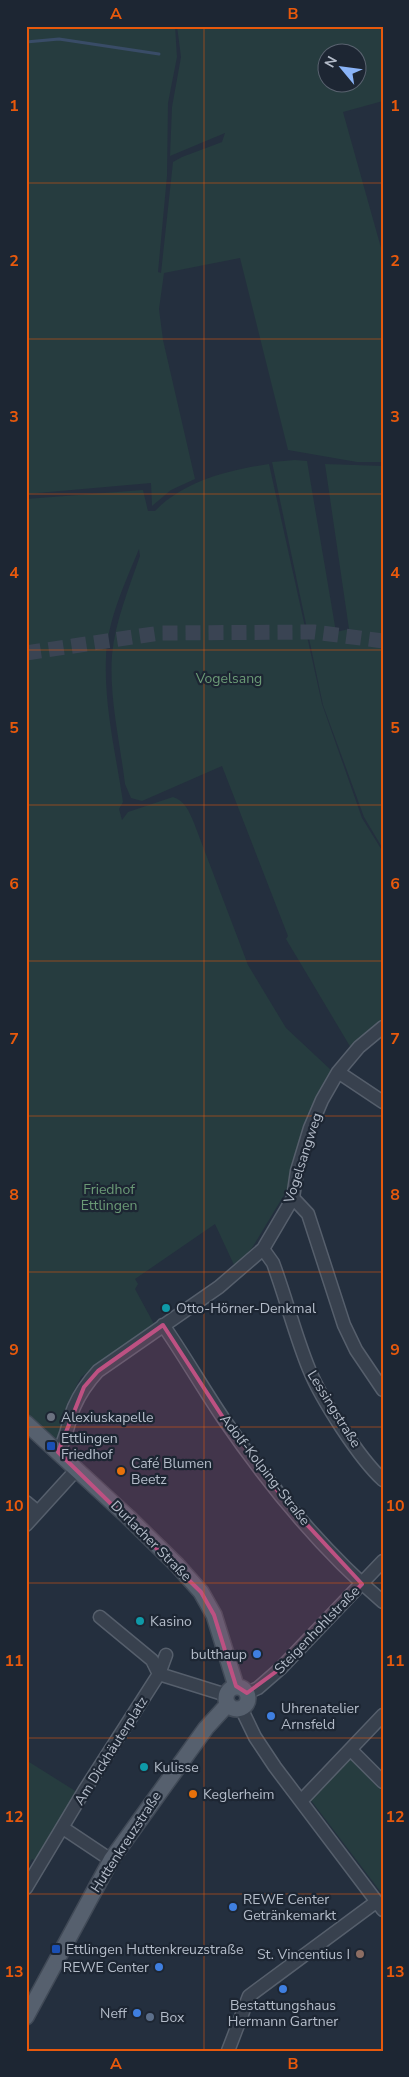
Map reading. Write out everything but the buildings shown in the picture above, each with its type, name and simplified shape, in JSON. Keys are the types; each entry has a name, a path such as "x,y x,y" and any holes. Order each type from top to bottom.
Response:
{"main road":[{"name":"Durlacher Straße","path":"26,1423 178,1565 201,1592 214,1615 242,1690"},
{"path":"229,1702 248,1700 242,1690"},
{"name":"Huttenkreuzstraße","path":"26,2017 111,1860 184,1757 229,1702"}],"street":[{"name":"Vogelsangweg","path":"58,1452 63,1444 74,1407 84,1387 98,1371 219,1287 263,1249 293,1198 297,1172 310,1128 338,1072 359,1047 383,1027"},
{"path":"338,1072 383,1102"},
{"path":"293,1198 308,1214 344,1325 356,1350 383,1390"},
{"name":"Lessingstraße","path":"263,1249 273,1263 308,1368 343,1428 383,1480"},
{"name":"Adolf-Kolping-Straße","path":"163,1325 224,1419 286,1502 362,1584 383,1602"},
{"path":"26,1525 77,1469"},
{"path":"26,1502 38,1512"},
{"name":"Steigenhohlstraße","path":"242,1690 258,1688 281,1668 383,1562"},
{"path":"100,1617 152,1660 159,1674 229,1702 301,1802 380,1906 249,1996 228,2051"},
{"name":"Am Dickhäuterplatz","path":"26,1888 159,1674 166,1655"},
{"path":"301,1802 383,1715"},
{"path":"351,1750 383,1782"},
{"path":"63,1828 111,1860"}],"highlighted area":[{"path":"163,1325 224,1419 286,1502 362,1584 281,1668 247,1693 236,1686 214,1615 201,1592 58,1452 84,1387 98,1371"}],"green space":[{"path":"26,26 175,26 177,57 168,103 167,176 158,272 161,273 173,162 222,142 225,133 170,156 172,107 181,57 177,26 383,26 383,101 343,112 383,255 383,462 357,462 288,450 240,258 164,273 159,309 163,340 195,479 171,490 152,506 151,483 26,494"},
{"path":"307,461 336,632 349,629 325,464 383,466 383,849 364,817 323,705 272,462"},
{"path":"269,464 322,704 362,818 383,852 383,1020 351,1048 286,939 288,936 222,766 142,801 131,798 125,784 111,671 119,618 140,556 139,549 113,616 106,658 111,730 123,802 119,809 122,820 128,812 173,797 184,804 194,823 248,965 286,1028 332,1071 308,1113 287,1190 252,1248 235,1267 215,1224 135,1279 138,1284 135,1289 154,1324 81,1377 67,1404 58,1438 54,1438 26,1415 26,499 143,490 148,511 155,511 179,492 208,478"},
{"path":"350,1758 383,1792 383,1895 310,1799"},
{"path":"26,1760 80,1794 38,1862 32,1859 26,1869"}],"waterway":[{"path":"26,42 59,39 159,54"}],"tunnel":[{"path":"26,653 160,633 314,632 383,641"}],"place":[{"name":"Otto-Hörner-Denkmal","path":"166,1308"},
{"name":"Alexiuskapelle","path":"51,1417"},
{"name":"Ettlingen Friedhof","path":"51,1446"},
{"name":"Café Blumen Beetz","path":"121,1471"},
{"name":"Kasino","path":"140,1621"},
{"name":"bulthaup","path":"257,1654"},
{"name":"Uhrenatelier Arnsfeld","path":"271,1716"},
{"name":"Kulisse","path":"144,1767"},
{"name":"Keglerheim","path":"193,1794"},
{"name":"REWE Center Getränkemarkt","path":"233,1907"},
{"name":"Ettlingen Huttenkreuzstraße","path":"56,1949"},
{"name":"St. Vincentius I","path":"360,1954"},
{"name":"REWE Center","path":"159,1967"},
{"name":"Bestattungshaus Hermann Gartner","path":"283,1989"},
{"name":"Neff","path":"137,2013"},
{"name":"Box","path":"150,2017"}],"park label":[{"name":"Vogelsang","path":"229,678"},
{"name":"Friedhof Ettlingen","path":"109,1198"}]}
